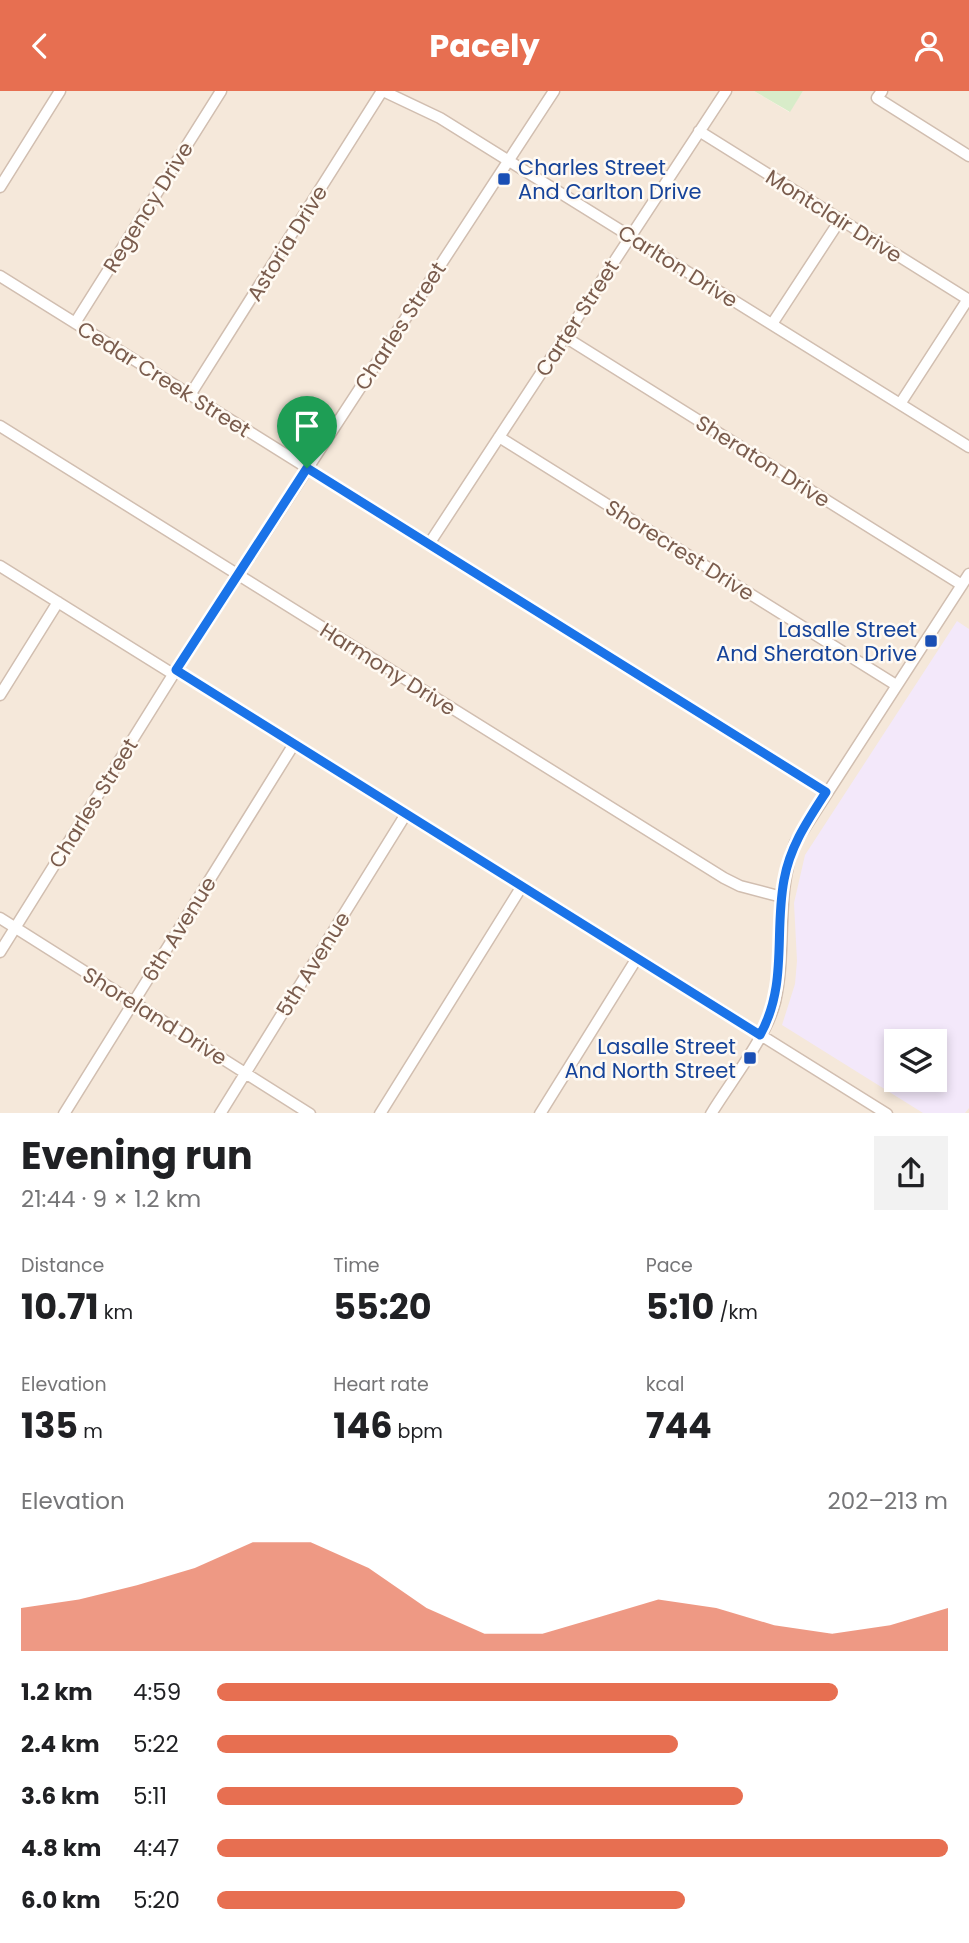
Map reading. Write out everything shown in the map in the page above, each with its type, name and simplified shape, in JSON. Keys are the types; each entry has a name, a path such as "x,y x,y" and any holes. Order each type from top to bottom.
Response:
{"street":[{"path":"0,187 60,91"},
{"name":"Regency Drive","path":"75,323 221,91"},
{"name":"Carlton Drive","path":"383,91 440,118 969,447"},
{"name":"Astoria Drive","path":"190,395 383,91"},
{"name":"Charles Street","path":"0,952 174,672 554,91"},
{"name":"Carter Street","path":"429,544 726,91"},
{"path":"880,95 969,156"},
{"name":"Montclair Drive","path":"699,131 969,300"},
{"path":"772,324 840,220"},
{"name":"Cedar Creek Street","path":"0,276 826,792"},
{"path":"900,404 969,300"},
{"name":"Sheraton Drive","path":"565,337 962,585"},
{"name":"Harmony Drive","path":"0,426 724,879 782,897"},
{"name":"Shorecrest Drive","path":"499,437 896,685"},
{"path":"0,566 294,744 884,1113"},
{"path":"712,1113 772,1012 777,989 782,897 786,869 795,843 969,574"},
{"path":"0,695 58,602"},
{"name":"6th Avenue","path":"65,1113 294,744"},
{"name":"5th Avenue","path":"221,1113 406,814"},
{"path":"381,1113 522,886"},
{"name":"Shoreland Drive","path":"0,918 308,1113"},
{"path":"541,1113 637,958"}],"shaded area":[{"path":"0,91 754,91 789,112 803,91 969,91 969,1113 0,1113"},
{"path":"957,621 969,629 969,1108 965,1113 923,1113 889,1092 947,1092 947,1029 884,1029 884,1089 782,1025 795,984 797,961 794,903 805,855"}],"green space":[{"path":"754,91 803,91 790,112"}],"place":[{"name":"Charles Street And Carlton Drive","path":"504,179"},
{"name":"Lasalle Street And Sheraton Drive","path":"931,641"},
{"name":"Lasalle Street And North Street","path":"750,1058"}],"route":[{"path":"307,468 826,792 803,827 786,869 777,989 769,1019 760,1035 176,670 307,468"}]}
